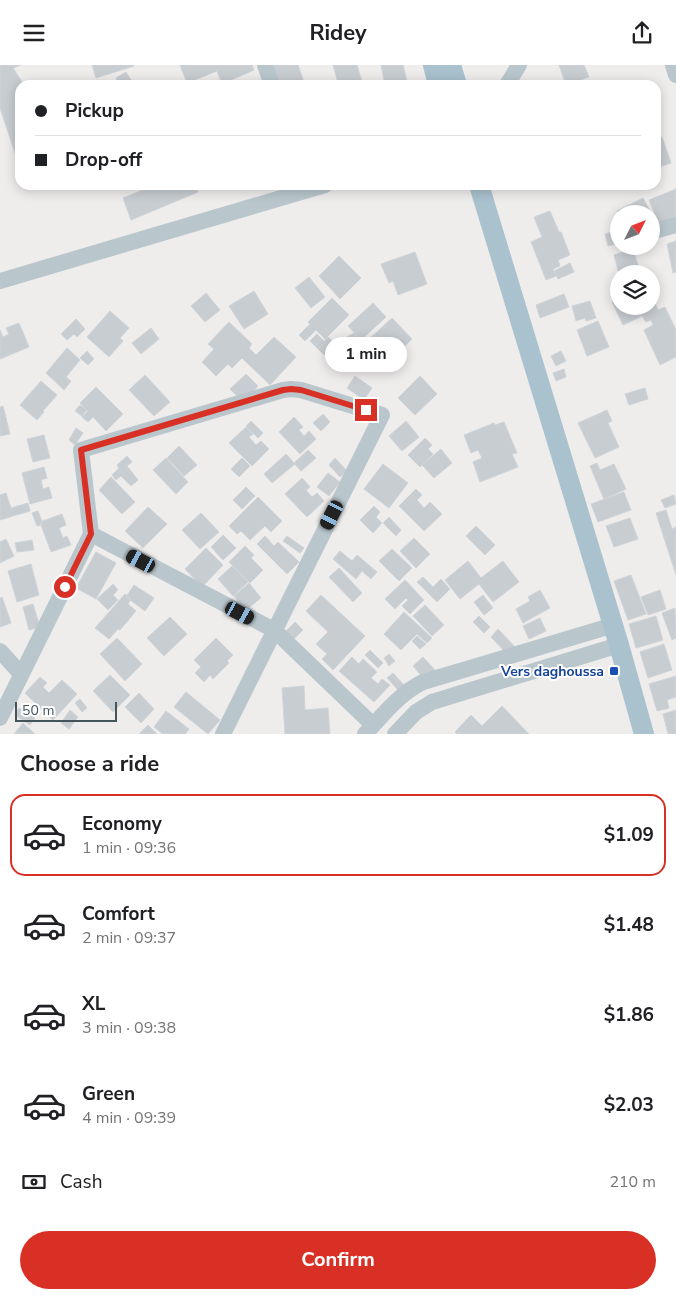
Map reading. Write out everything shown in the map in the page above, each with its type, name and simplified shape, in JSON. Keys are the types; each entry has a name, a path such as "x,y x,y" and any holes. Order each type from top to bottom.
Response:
{"main road":[{"path":"433,65 437,80"},
{"path":"451,65 456,80"},
{"path":"481,190 614,625 644,734"}],"street":[{"path":"265,65 270,80"},
{"path":"510,80 519,65"},
{"path":"673,65 676,75"},
{"path":"0,281 297,190"},
{"path":"660,229 676,225"},
{"path":"0,718 91,534 81,450 291,389 301,390 382,415 223,734"},
{"path":"91,534 274,630 369,729 404,694 423,682 614,625"},
{"path":"395,734 416,712 432,701 620,645"},
{"path":"0,651 21,674"}],"building":[{"path":"0,65 21,65 13,68 21,80 15,80 15,153 0,108"},
{"path":"92,65 133,65 134,66 96,78"},
{"path":"180,65 252,65 254,70 231,80 220,80 217,71 194,80 186,80"},
{"path":"271,65 298,65 303,80 276,80"},
{"path":"333,65 357,65 362,80 337,80"},
{"path":"381,65 403,65 407,80 384,80"},
{"path":"559,65 584,65 589,77 580,80 564,80"},
{"path":"126,72 131,80 117,80 116,78"},
{"path":"661,137 671,163 661,166"},
{"path":"676,189 676,217 660,224 660,205 651,205 649,200"},
{"path":"143,190 197,190 198,192 131,220 123,198"},
{"path":"643,198 647,205 629,205"},
{"path":"550,211 570,255 558,260 560,266 553,269 556,276 546,280 531,242 542,237 534,217"},
{"path":"610,233 610,245 608,246 605,234"},
{"path":"676,241 676,272 673,273 667,244"},
{"path":"415,252 427,284 398,295 393,281 389,283 381,264"},
{"path":"614,255 635,255 638,265 617,265"},
{"path":"339,256 361,278 340,299 319,276"},
{"path":"570,263 574,272 558,279 554,271"},
{"path":"309,277 325,297 311,308 295,288"},
{"path":"254,291 268,314 244,329 229,306"},
{"path":"206,293 220,310 205,322 191,306"},
{"path":"564,294 569,307 540,318 536,305"},
{"path":"332,298 349,315 325,339 316,330 305,341 299,335 310,324 308,322"},
{"path":"590,301 596,318 586,321 585,318 576,321 572,306"},
{"path":"373,303 386,317 361,340 348,326"},
{"path":"665,307 676,330 676,357 660,365 644,330 653,325 651,320 646,322 642,316 623,325 618,315 660,315 660,309"},
{"path":"110,311 129,328 120,338 123,341 109,357 87,337"},
{"path":"392,318 412,339 388,363 367,341"},
{"path":"76,319 85,329 77,337 74,334 67,340 61,334"},
{"path":"598,321 609,347 587,356 577,330"},
{"path":"229,322 252,344 249,348 256,355 274,337 296,357 270,385 242,358 232,368 228,364 216,376 202,362 214,349 208,344"},
{"path":"19,323 29,347 0,359 0,330 3,337 9,334 6,328"},
{"path":"151,328 159,339 141,354 132,343"},
{"path":"354,333 359,340 352,345 347,337"},
{"path":"317,334 324,341 328,337 335,343 324,355 310,341"},
{"path":"67,348 80,360 66,377 71,381 64,390 46,373"},
{"path":"87,351 94,359 88,365 80,358"},
{"path":"561,351 566,361 556,366 551,356"},
{"path":"564,369 566,377 556,381 553,373"},
{"path":"246,374 258,386 243,402 230,389"},
{"path":"145,375 170,402 154,416 129,390"},
{"path":"355,376 372,388 364,400 347,388"},
{"path":"420,376 437,394 415,415 398,398"},
{"path":"41,381 57,395 37,420 20,405"},
{"path":"96,387 123,414 106,431 93,417 88,422 82,417 88,411 80,403"},
{"path":"645,388 648,399 629,405 625,394"},
{"path":"80,405 87,410 82,416 75,411"},
{"path":"3,406 10,434 0,436 0,407"},
{"path":"607,410 612,421 608,423 619,447 595,458 578,423"},
{"path":"323,414 330,422 321,431 313,423"},
{"path":"294,417 303,427 299,430 304,436 309,431 316,439 300,454 279,432"},
{"path":"251,421 263,433 258,438 246,426"},
{"path":"406,421 419,437 402,451 389,436"},
{"path":"504,422 517,453 512,454 518,467 480,482 473,462 482,458 478,450 471,453 464,435 494,423 495,425"},
{"path":"246,427 253,434 249,437 256,445 261,441 269,449 252,466 229,443"},
{"path":"76,428 83,433 75,445 69,440"},
{"path":"44,435 50,458 33,462 27,439"},
{"path":"425,438 432,445 428,449 433,454 420,467 408,455"},
{"path":"179,446 197,465 184,476 167,458"},
{"path":"441,449 452,463 434,478 422,465"},
{"path":"308,450 316,458 301,471 294,463"},
{"path":"286,454 295,464 272,483 264,474"},
{"path":"127,456 132,462 127,466 138,480 131,486 121,476 116,480 112,475 119,468 117,465"},
{"path":"166,458 188,482 176,494 153,470"},
{"path":"242,458 250,466 239,477 231,469"},
{"path":"335,458 347,471 340,477 329,465"},
{"path":"597,463 600,470 614,464 626,489 604,499 590,466"},
{"path":"383,464 408,483 389,508 364,489"},
{"path":"44,467 47,478 41,480 43,489 49,487 52,498 30,504 22,473"},
{"path":"328,473 340,482 329,496 317,487"},
{"path":"111,477 135,502 122,514 99,490"},
{"path":"302,478 310,487 306,490 312,497 317,493 324,501 307,517 285,494"},
{"path":"246,487 255,496 242,509 233,500"},
{"path":"416,489 422,495 417,500 424,508 430,502 442,514 424,531 399,506"},
{"path":"624,492 631,510 598,522 591,504"},
{"path":"6,493 11,508 28,503 30,511 0,520 0,495"},
{"path":"674,495 676,504 665,508 661,500"},
{"path":"258,497 282,521 271,532 265,526 250,540 241,531 237,534 229,526"},
{"path":"374,506 380,512 376,517 382,523 373,533 360,520"},
{"path":"148,507 167,524 143,548 125,531"},
{"path":"666,510 672,529 676,527 676,575 656,513"},
{"path":"38,511 43,524 37,526 32,513"},
{"path":"201,513 219,532 200,549 182,530"},
{"path":"62,514 66,525 59,528 63,538 67,536 71,545 51,552 40,522"},
{"path":"389,517 401,530 396,536 383,523"},
{"path":"630,518 638,539 614,547 606,526"},
{"path":"476,526 495,545 485,555 466,536"},
{"path":"223,535 236,548 223,560 211,547"},
{"path":"265,536 274,546 278,542 299,562 287,574 257,544"},
{"path":"287,536 304,548 300,553 283,541"},
{"path":"414,538 430,554 416,568 400,551"},
{"path":"6,539 14,556 0,563 0,542"},
{"path":"32,540 34,550 17,552 15,543"},
{"path":"245,546 254,555 251,558 263,570 250,583 229,562"},
{"path":"206,548 223,565 202,587 185,569"},
{"path":"392,549 412,568 399,581 379,561"},
{"path":"340,551 352,561 357,555 377,572 371,579 362,571 356,579 333,559"},
{"path":"96,552 116,563 96,599 76,588"},
{"path":"468,561 481,578 503,561 519,582 493,602 479,584 460,599 445,580"},
{"path":"31,564 39,595 17,602 8,571"},
{"path":"232,566 248,582 233,596 218,579"},
{"path":"339,568 362,593 353,602 329,577"},
{"path":"631,575 646,614 628,620 614,581"},
{"path":"423,577 433,587 441,579 450,589 437,602 417,582"},
{"path":"405,580 424,600 410,614 402,606 408,600 406,598 395,609 385,599"},
{"path":"249,583 261,598 246,610 234,596"},
{"path":"113,584 118,590 113,595 118,600 108,610 97,599"},
{"path":"134,585 154,598 145,611 126,597"},
{"path":"540,590 550,608 523,623 516,609 530,601 528,597"},
{"path":"660,590 666,609 648,615 641,597"},
{"path":"125,594 131,599 128,604 136,611 120,630 118,629 109,639 95,628"},
{"path":"321,595 365,636 333,670 322,659 327,654 316,644 328,632 306,611"},
{"path":"483,595 493,608 484,615 474,602"},
{"path":"2,597 11,623 0,627 0,598"},
{"path":"33,604 40,627 29,630 23,607"},
{"path":"425,605 444,625 432,636 413,616"},
{"path":"675,608 676,638 672,640 662,613"},
{"path":"404,612 432,638 427,643 417,634 401,650 384,634"},
{"path":"479,616 490,627 484,633 473,622"},
{"path":"656,616 663,640 636,648 629,624"},
{"path":"170,617 187,634 164,656 147,638"},
{"path":"540,618 546,631 529,639 523,626"},
{"path":"295,622 303,630 293,640 285,632"},
{"path":"498,629 516,648 508,655 491,637"},
{"path":"417,636 426,644 420,649 412,641"},
{"path":"117,638 142,664 125,681 100,654"},
{"path":"216,638 233,655 227,661 229,663 213,679 210,675 204,682 195,673 201,667 194,660"},
{"path":"664,644 672,670 648,678 640,652"},
{"path":"370,650 383,663 378,668 365,655"},
{"path":"389,654 395,661 389,666 384,658"},
{"path":"352,657 359,664 363,659 377,672 371,678 378,684 382,679 390,685 374,702 339,671"},
{"path":"423,657 436,671 425,680 413,666"},
{"path":"393,673 404,685 398,690 387,678"},
{"path":"110,675 130,695 113,712 93,691"},
{"path":"676,676 676,697 667,700 669,708 657,711 649,684"},
{"path":"40,677 47,683 43,687 49,693 62,680 77,694 53,720 25,693"},
{"path":"304,686 305,710 328,708 330,734 285,734 282,688"},
{"path":"186,692 220,720 208,734 174,707"},
{"path":"139,693 154,709 141,723 125,707"},
{"path":"80,699 87,708 82,712 75,703"},
{"path":"502,706 529,734 457,734 455,732 471,715 482,726"},
{"path":"19,708 35,718 30,725 15,715"},
{"path":"70,710 78,717 69,729 61,723"},
{"path":"676,710 676,734 668,734 663,714"},
{"path":"166,711 189,729 185,734 163,734 154,727"},
{"path":"23,723 35,734 14,734"},
{"path":"148,725 157,734 139,734"}],"place":[{"name":"Vers daghoussa","path":"614,671"}],"route":[{"path":"65,587 91,534 81,450 283,390 301,390 366,410"}]}
